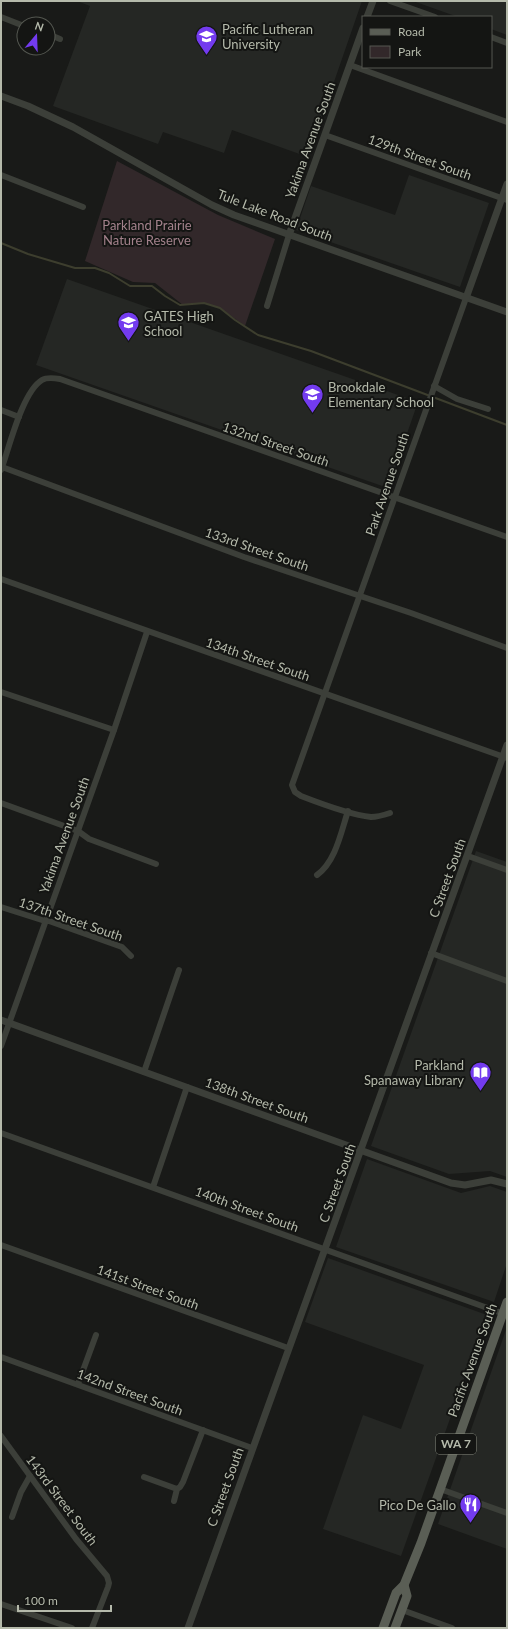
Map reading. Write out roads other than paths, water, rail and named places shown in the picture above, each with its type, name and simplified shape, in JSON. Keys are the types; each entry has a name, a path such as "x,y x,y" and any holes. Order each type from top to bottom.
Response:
{"main road":[{"name":"Pacific Avenue South","path":"383,1628 396,1593 404,1585 505,1315 507,1302"},
{"name":"Pacific Avenue South","path":"395,1628 407,1596 404,1585"}],"street":[{"path":"367,16 373,1"},
{"path":"390,1 432,16"},
{"path":"1,17 16,23"},
{"name":"Yakima Avenue South","path":"267,306 289,235 362,31"},
{"path":"56,37 60,39"},
{"path":"492,37 507,43"},
{"path":"350,65 507,122"},
{"name":"Tule Lake Road South","path":"1,96 28,106 73,127 226,212 507,312"},
{"name":"129th Street South","path":"325,135 504,199"},
{"path":"1,175 83,206"},
{"name":"Park Avenue South","path":"348,811 304,797 293,788 293,780 434,386 504,199 507,184"},
{"name":"132nd Street South","path":"19,417 25,402 39,383 50,378 60,379 507,537"},
{"path":"434,386 457,399 488,409"},
{"path":"1,410 19,417 2,469"},
{"name":"133rd Street South","path":"2,469 184,535 507,648"},
{"name":"134th Street South","path":"1,579 505,758"},
{"name":"Yakima Avenue South","path":"1,1046 148,632"},
{"path":"1,692 114,730"},
{"name":"C Street South","path":"188,1628 288,1348 361,1151 431,953 505,758 507,745"},
{"path":"1,804 78,831 89,839 156,864"},
{"path":"317,875 330,860 348,811 371,817 383,816 390,813"},
{"path":"468,856 507,870"},
{"name":"137th Street South","path":"1,907 49,921 122,947 131,956"},
{"path":"431,953 507,981"},
{"path":"144,1072 179,970"},
{"name":"138th Street South","path":"1,1020 456,1184 468,1185 488,1180 507,1184"},
{"path":"153,1187 187,1087"},
{"name":"140th Street South","path":"1,1133 505,1315"},
{"name":"141st Street South","path":"1,1246 288,1348"},
{"path":"78,1384 96,1335"},
{"name":"142nd Street South","path":"1,1357 252,1448"},
{"path":"174,1501 177,1489 183,1482 203,1430"},
{"name":"143rd Street South","path":"1,1436 76,1538 107,1576 109,1583 108,1587 92,1628"},
{"path":"12,1517 21,1492 30,1476"},
{"path":"144,1478 177,1489"},
{"path":"440,1489 507,1513"},
{"path":"1,1604 72,1628"},
{"path":"402,1610 452,1628"}],"waterway":[{"path":"1,243 28,254 75,268 95,268 109,273 130,286 152,286 180,305 204,303 220,308 258,335 311,351 507,425"}],"place":[{"name":"Pacific Lutheran University","path":"207,56"},
{"name":"GATES High School","path":"129,342"},
{"name":"Brookdale Elementary School","path":"312,414"},
{"name":"Parkland Spanaway Library","path":"480,1092"},
{"name":"Pico De Gallo","path":"471,1524"}],"park label":[{"name":"Parkland Prairie Nature Reserve","path":"147,232"}]}
